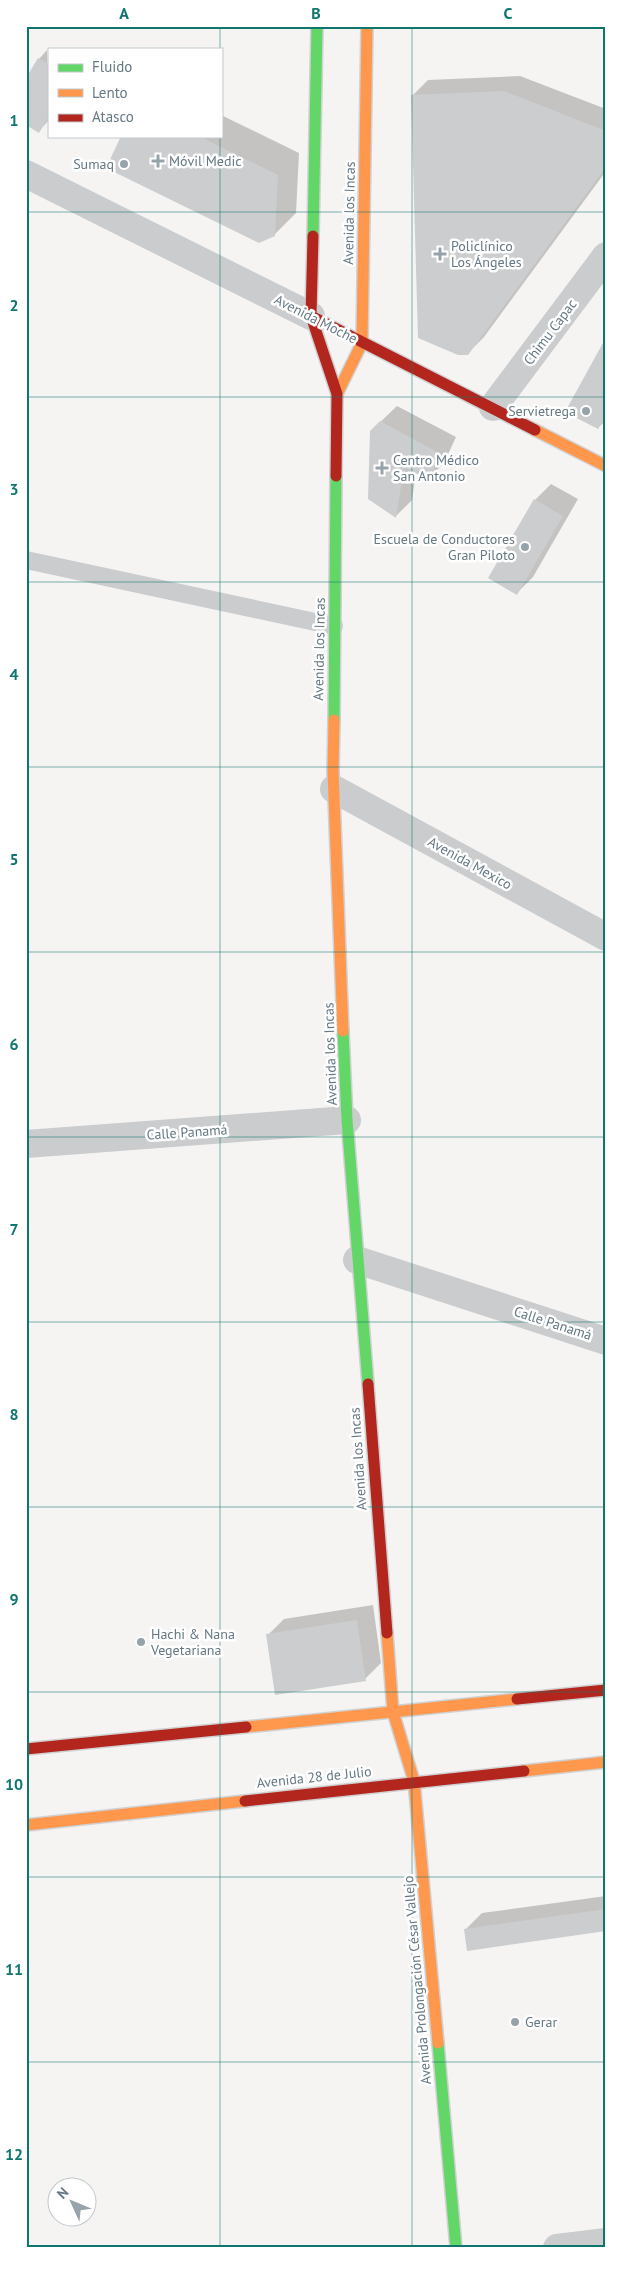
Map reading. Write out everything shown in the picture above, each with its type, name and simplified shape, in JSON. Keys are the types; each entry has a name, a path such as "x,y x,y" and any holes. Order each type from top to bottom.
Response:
{"street":[{"name":"Avenida los Incas","path":"317,26 312,316 337,394 334,789 347,1120 393,1712"},
{"name":"Avenida los Incas","path":"337,394 362,343 367,26"},
{"name":"Avenida Moche","path":"26,174 312,316 606,466"},
{"name":"Chimu Capac","path":"493,408 606,256"},
{"name":"Avenida Mexico","path":"334,789 606,936"},
{"name":"Calle Panamá","path":"26,1144 347,1120"},
{"name":"Calle Panamá","path":"357,1260 606,1340"},
{"path":"26,1749 606,1690"},
{"name":"Avenida Prolongación César Vallejo","path":"393,1712 414,1781 456,2248"},
{"name":"Avenida 28 de Julio","path":"26,1825 414,1781 606,1762"},
{"path":"557,2248 606,2242"}],"lane":[{"path":"26,560 334,626"}],"building":[{"path":"38,58 48,63 48,118 39,133 26,125 26,78"},
{"path":"504,91 606,131 606,167 468,355 458,355 418,338 411,95"},
{"path":"120,138 203,138 278,175 275,236 259,243 106,168"},
{"path":"604,341 606,342 606,415 598,429 565,412"},
{"path":"380,421 441,454 428,480 404,467 396,518 368,499 370,431"},
{"name":"Escuela de Conductores Gran Piloto","path":"534,499 563,516 517,595 488,578"},
{"path":"357,1620 366,1681 275,1695 266,1634"},
{"path":"606,1909 606,1931 467,1951 464,1929"}],"traffic: fast":[{"path":"313,236 317,26"},
{"path":"334,720 336,476"},
{"path":"343,1031 347,1120 368,1384"},
{"path":"438,2043 456,2248"}],"traffic: slow":[{"path":"337,394 362,343 367,26"},
{"path":"535,430 606,466"},
{"path":"334,720 333,771 343,1031"},
{"path":"387,1633 393,1712 414,1781 438,2043"},
{"path":"246,1727 517,1699"},
{"path":"524,1771 606,1762"},
{"path":"26,1825 245,1801"}],"traffic: jam":[{"path":"313,236 311,316 337,394 336,476"},
{"path":"311,316 535,430"},
{"path":"368,1384 387,1633"},
{"path":"517,1699 606,1690"},
{"path":"26,1749 246,1727"},
{"path":"245,1801 524,1771"}],"place":[{"name":"Móvil Medic","path":"158,161"},
{"name":"Sumaq","path":"124,164"},
{"name":"Policlínico Los Ángeles","path":"440,254"},
{"name":"Servietrega","path":"586,411"},
{"name":"Centro Médico San Antonio","path":"382,468"},
{"name":"Escuela de Conductores Gran Piloto","path":"525,547"},
{"name":"Hachi & Nana Vegetariana","path":"141,1642"},
{"name":"Gerar","path":"515,2022"}]}
